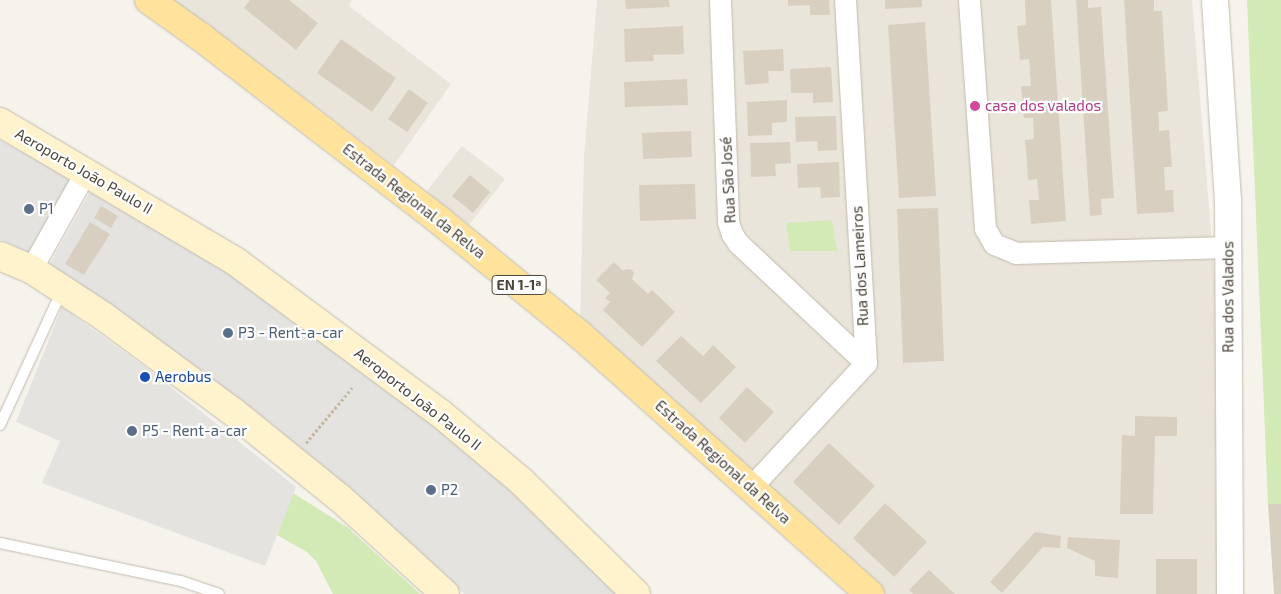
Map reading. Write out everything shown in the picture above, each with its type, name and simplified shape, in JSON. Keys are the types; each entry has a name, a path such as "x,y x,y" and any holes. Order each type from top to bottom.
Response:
{"main road":[{"name":"Estrada Regional da Relva","path":"149,0 202,38 439,220 580,336 870,594"},
{"name":"Aeroporto João Paulo II","path":"0,122 86,171 234,262 440,413 521,482 636,594"},
{"path":"0,256 31,270 111,322 293,459 340,498 444,594"}],"street":[{"name":"Rua São José","path":"720,0 728,222 732,234 738,243 866,363"},
{"name":"Rua dos Lameiros","path":"845,0 866,363"},
{"path":"969,0 986,228 994,244 1016,254 1228,248"},
{"name":"Rua dos Valados","path":"1215,0 1228,199 1230,594"},
{"path":"31,270 86,171"},
{"path":"751,487 866,363"}],"lane":[{"path":"0,425 63,290"},
{"path":"0,543 181,582 219,594"}],"path":[{"path":"293,459 352,388"}],"shaded area":[{"path":"168,0 352,0 349,6 451,84 394,165 210,27"},
{"path":"597,0 1192,0 1219,330 1218,594 882,594 580,322 584,157"},
{"name":"P1","path":"0,140 72,179 34,255 0,239"},
{"path":"462,146 505,179 469,225 426,192"},
{"path":"94,185 278,306 376,381 481,462 626,594 464,594 407,540 312,457 48,267"},
{"name":"P5 - Rent-a-car","path":"62,307 144,366 296,487 265,566 42,483 60,441 16,422"}],"green space":[{"path":"1247,0 1281,0 1281,504 1268,504"},
{"path":"832,220 837,251 790,251 786,223"},
{"path":"293,493 347,527 420,594 333,594 316,561 307,552 277,535"}],"building":[{"path":"250,0 289,0 318,23 296,50 244,8"},
{"path":"625,0 669,0 670,7 626,9"},
{"path":"788,0 829,0 830,15 810,15 810,5 788,6"},
{"path":"885,0 922,0 922,7 885,9"},
{"path":"1025,0 1051,0 1066,221 1031,224 1029,200 1039,200 1037,179 1028,180 1025,140 1034,139 1033,118 1024,118 1021,86 1031,86 1029,59 1020,60 1017,26 1026,25"},
{"path":"1076,0 1088,0 1088,8 1101,7 1114,198 1101,199 1102,215 1090,216"},
{"path":"1124,0 1154,0 1154,11 1162,11 1168,111 1158,112 1159,131 1169,130 1172,167 1164,167 1165,190 1173,190 1174,212 1137,214"},
{"path":"925,22 936,196 899,198 888,25"},
{"path":"683,26 684,54 653,55 654,61 625,62 624,29"},
{"path":"341,39 396,78 372,112 317,73"},
{"path":"783,49 784,71 768,71 769,83 745,85 743,51"},
{"path":"831,67 833,102 813,103 813,93 791,93 790,69"},
{"path":"687,79 688,105 625,107 624,82"},
{"path":"409,89 428,103 407,132 388,119"},
{"path":"787,100 787,122 772,123 772,135 748,136 747,102"},
{"path":"836,116 837,150 818,151 817,141 796,142 795,117"},
{"path":"691,131 692,157 643,159 642,133"},
{"path":"790,142 791,163 775,164 776,176 751,177 750,143"},
{"path":"839,162 840,197 821,198 820,187 798,188 797,164"},
{"path":"470,175 490,192 473,213 452,196"},
{"path":"695,184 696,219 640,221 639,185"},
{"path":"101,206 118,216 111,228 94,218"},
{"path":"938,208 944,361 903,363 897,209"},
{"path":"90,222 110,234 84,275 65,264"},
{"path":"614,262 623,271 626,269 632,270 634,273 632,279 648,294 652,290 675,312 642,347 603,310 610,302 605,298 610,293 596,280"},
{"path":"681,336 703,356 713,345 736,367 701,403 656,361"},
{"path":"747,387 774,412 745,443 719,418"},
{"path":"1135,416 1177,417 1177,436 1155,436 1153,514 1120,514 1122,435 1135,436"},
{"path":"829,443 875,486 839,525 793,482"},
{"path":"885,503 927,542 894,577 853,538"},
{"path":"1268,504 1281,504 1281,594 1274,594"},
{"path":"1035,532 1061,536 1060,548 1043,547 1002,593 990,582"},
{"path":"1068,537 1120,540 1118,578 1095,576 1095,561 1067,548"},
{"path":"1156,559 1197,559 1197,594 1156,594"},
{"path":"929,570 955,594 913,594 909,590"}],"place":[{"name":"casa dos valados","path":"975,106"},
{"name":"P1","path":"29,209"},
{"name":"P3 - Rent-a-car","path":"228,333"},
{"name":"Aerobus","path":"145,377"},
{"name":"P5 - Rent-a-car","path":"132,431"},
{"name":"P2","path":"431,490"}]}
